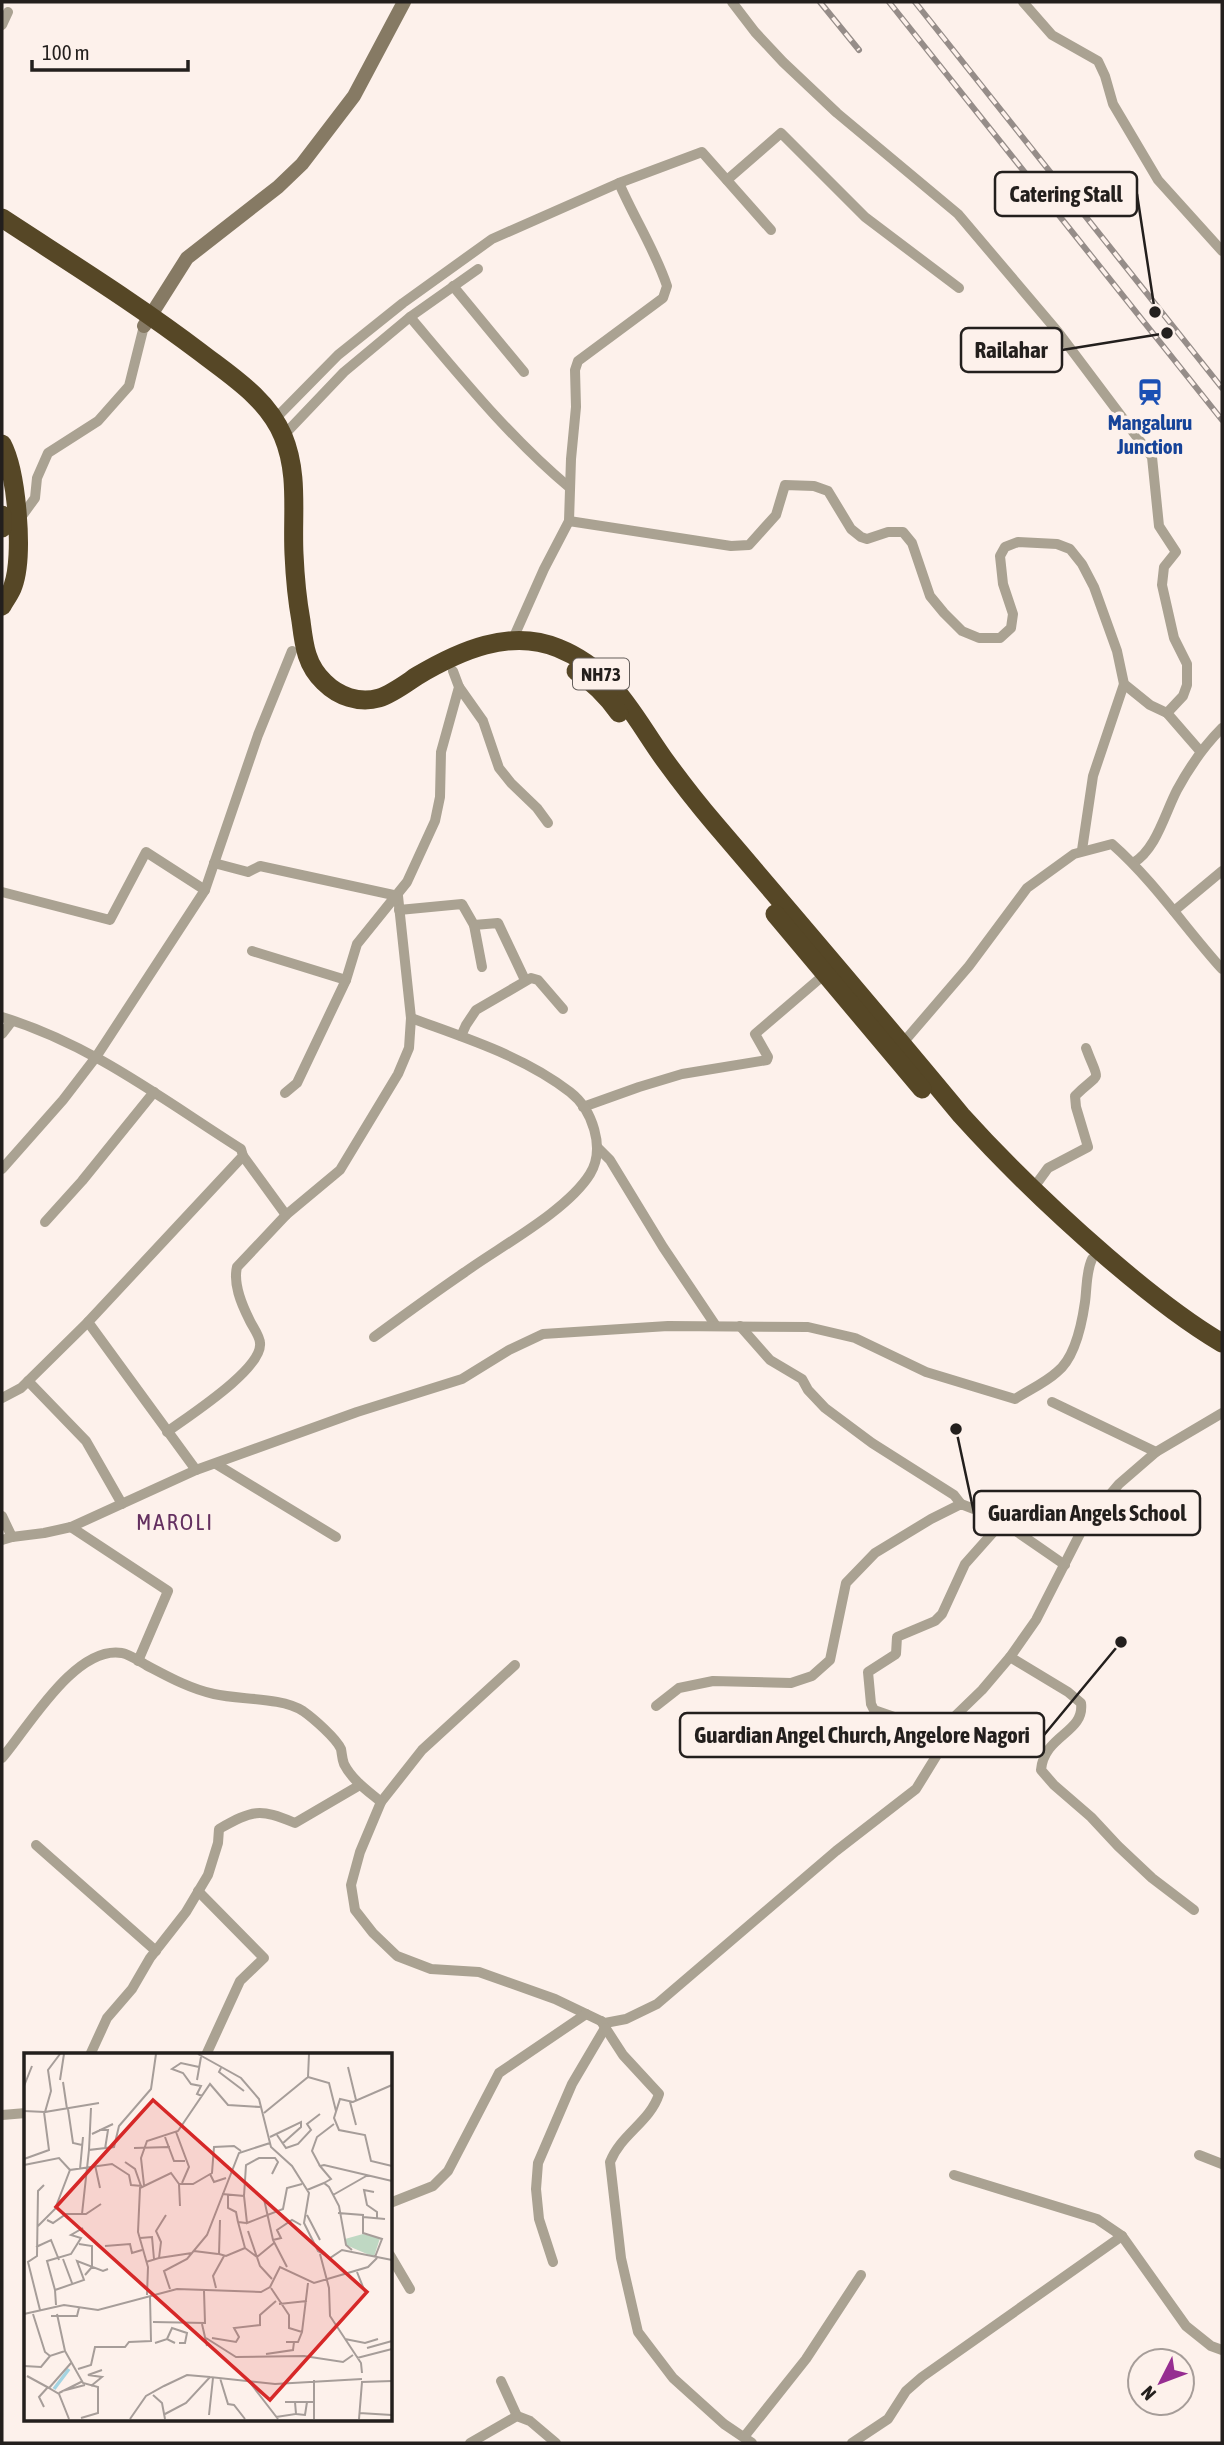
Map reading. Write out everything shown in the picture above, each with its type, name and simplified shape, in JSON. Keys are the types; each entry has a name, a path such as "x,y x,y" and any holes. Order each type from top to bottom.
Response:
{"highway":[{"name":"NH73","path":"2,218 242,384 265,407 278,428 293,470 294,553 290,596 292,651 302,677 312,689 326,702 359,714 379,713 456,679 486,657 530,654 549,658 588,679 608,699 679,798 958,1131 1023,1198 1092,1259 1168,1322 1222,1357"},
{"name":"NH73","path":"2,234 148,321 255,416 265,430 280,472 281,554 306,656 313,670 333,691 360,701 376,699 447,659 483,644 512,641 553,645 596,668 611,682 685,787 961,1115 1032,1190 1149,1292 1222,1343"},
{"path":"2,444 11,469 7,522 19,541 14,586 2,606"}],"street":[{"path":"7,522 36,498 37,478 48,453 98,421 130,386 148,321 187,258 278,187 302,164 354,96 404,2"},
{"path":"732,2 755,32 792,71 837,113 958,214 1058,332 1152,457 1159,526 1176,552 1164,567 1162,585 1174,638 1187,664 1187,685 1183,696 1167,713"},
{"path":"1023,2 1052,35 1098,61 1113,104 1158,180 1222,251"},
{"path":"2,25 8,12"},
{"path":"727,180 781,133 865,217 959,288"},
{"path":"278,428 338,355 403,303 492,239 619,183 702,152 771,230"},
{"path":"512,641 569,521 576,407 575,370 578,361 663,298 667,286 650,244 619,183"},
{"path":"278,428 410,317 478,268"},
{"path":"453,286 524,372"},
{"path":"410,317 480,399 543,466 570,488"},
{"path":"569,521 732,546 749,545 776,515 785,485 814,486 828,491 851,529 861,537 867,539 888,532 903,532 912,543 930,596 962,631 979,638 1000,638 1011,628 1013,614 1003,584 1000,556 1005,547 1017,542 1057,544 1070,549 1082,564 1094,587 1117,651 1124,684 1093,776 1082,850"},
{"path":"2,1168 63,1100 96,1057 205,890 258,736 292,651"},
{"path":"456,679 484,721 499,768 548,823"},
{"path":"285,1093 297,1083 346,980 357,944 398,897 435,821 440,797 440,752 456,679"},
{"path":"1124,684 1150,705 1167,713 1200,751"},
{"path":"1133,863 1143,858 1153,843 1178,788 1200,751 1222,728"},
{"path":"902,1044 969,965 1027,888 1082,850 1112,844 1133,863 1180,921 1221,964"},
{"path":"2,892 110,920 146,852 205,890"},
{"path":"214,863 248,872 260,866 398,897"},
{"path":"1174,911 1222,871"},
{"path":"167,1432 233,1383 257,1357 260,1343 241,1301 235,1276 237,1267 286,1215 340,1170 398,1074 409,1048 411,1018 398,897"},
{"path":"399,910 462,904 474,925 482,967"},
{"path":"474,925 498,923 525,980"},
{"path":"252,951 346,980"},
{"path":"583,1107 682,1074 767,1060 768,1057 755,1034 825,974"},
{"path":"461,1036 476,1010 525,980 538,979 563,1009"},
{"path":"374,1337 562,1204 591,1173 597,1147 592,1126 583,1107 572,1093 542,1073 503,1053 411,1018"},
{"path":"2,1034 7,1019 57,1037 131,1075 241,1149 243,1156 286,1215"},
{"path":"1032,1190 1048,1168 1088,1147 1075,1096 1096,1080 1098,1075 1086,1048"},
{"path":"45,1222 154,1092"},
{"path":"597,1147 610,1160 663,1247 716,1326"},
{"path":"2,1398 21,1388 88,1322 243,1156"},
{"path":"2,1516 7,1539 71,1527 196,1470 358,1412 462,1379 509,1350 543,1334 668,1326 807,1327 855,1338 926,1372 1015,1399 1060,1371 1069,1354 1084,1307 1088,1269 1092,1259"},
{"path":"88,1322 196,1470"},
{"path":"740,1326 770,1360 803,1379 808,1391 825,1408 872,1443 954,1495 961,1504 997,1518 1065,1565"},
{"path":"28,1381 86,1441 122,1504"},
{"path":"1052,1402 1156,1452"},
{"path":"553,2262 539,2218 536,2189 538,2163 572,2084 603,2024 626,2019 657,2004 836,1851 916,1789 940,1750 952,1719 1010,1657 1036,1620 1085,1524 1119,1484 1156,1452 1222,1413"},
{"path":"216,1464 336,1537"},
{"path":"656,1706 679,1688 713,1681 791,1683 812,1676 830,1660 846,1583 875,1553 961,1504"},
{"path":"71,1527 168,1591 138,1661"},
{"path":"946,1735 874,1710 868,1672 870,1668 896,1654 897,1637 935,1621 942,1614 965,1564 997,1528"},
{"path":"2,1758 18,1740 40,1705 61,1684 92,1659 104,1654 123,1653 182,1683 215,1695 237,1696 302,1710 335,1738 343,1762 360,1785 382,1802"},
{"path":"1010,1657 1068,1692 1080,1703 1082,1713 1076,1724 1042,1756 1041,1770 1152,1878 1194,1910"},
{"path":"515,1665 422,1750 382,1802 360,1852 351,1885 355,1910 373,1933 397,1956 431,1969 479,1972 522,1986 603,2024 623,2055 659,2094 655,2107 615,2147 610,2162 621,2258 638,2332 673,2378 724,2424 748,2440 806,2359 861,2274"},
{"path":"91,2053 107,2018 132,1989 156,1951 186,1912 208,1875 218,1843 219,1829 254,1812 274,1814 295,1824 360,1785"},
{"path":"36,1844 156,1951"},
{"path":"198,1891 264,1958 240,1981 207,2053"},
{"path":"392,2202 433,2186 448,2171 499,2073 586,2014"},
{"path":"2,2115 24,2113"},
{"path":"1199,2155 1222,2164"},
{"path":"954,2175 1097,2219 1122,2236 1186,2326 1212,2346 1222,2350"},
{"path":"852,2443 888,2419 906,2390 922,2377 1122,2236"},
{"path":"392,2258 410,2289"},
{"path":"501,2381 517,2416 530,2421 555,2443"},
{"path":"470,2443 517,2416"}],"railway":[{"path":"820,2 859,50"},
{"path":"889,2 1222,420"},
{"path":"915,2 1222,388"}],"place":[{"name":"Catering Stall","path":"1155,312"},
{"name":"Railahar","path":"1167,333"},
{"name":"Mangaluru Junction","path":"1150,392"},
{"name":"Guardian Angels School","path":"956,1429"},
{"name":"Guardian Angel Church, Angelore Nagori","path":"1121,1642"}],"district":[{"name":"MAROLI","path":"175,1522"}]}
